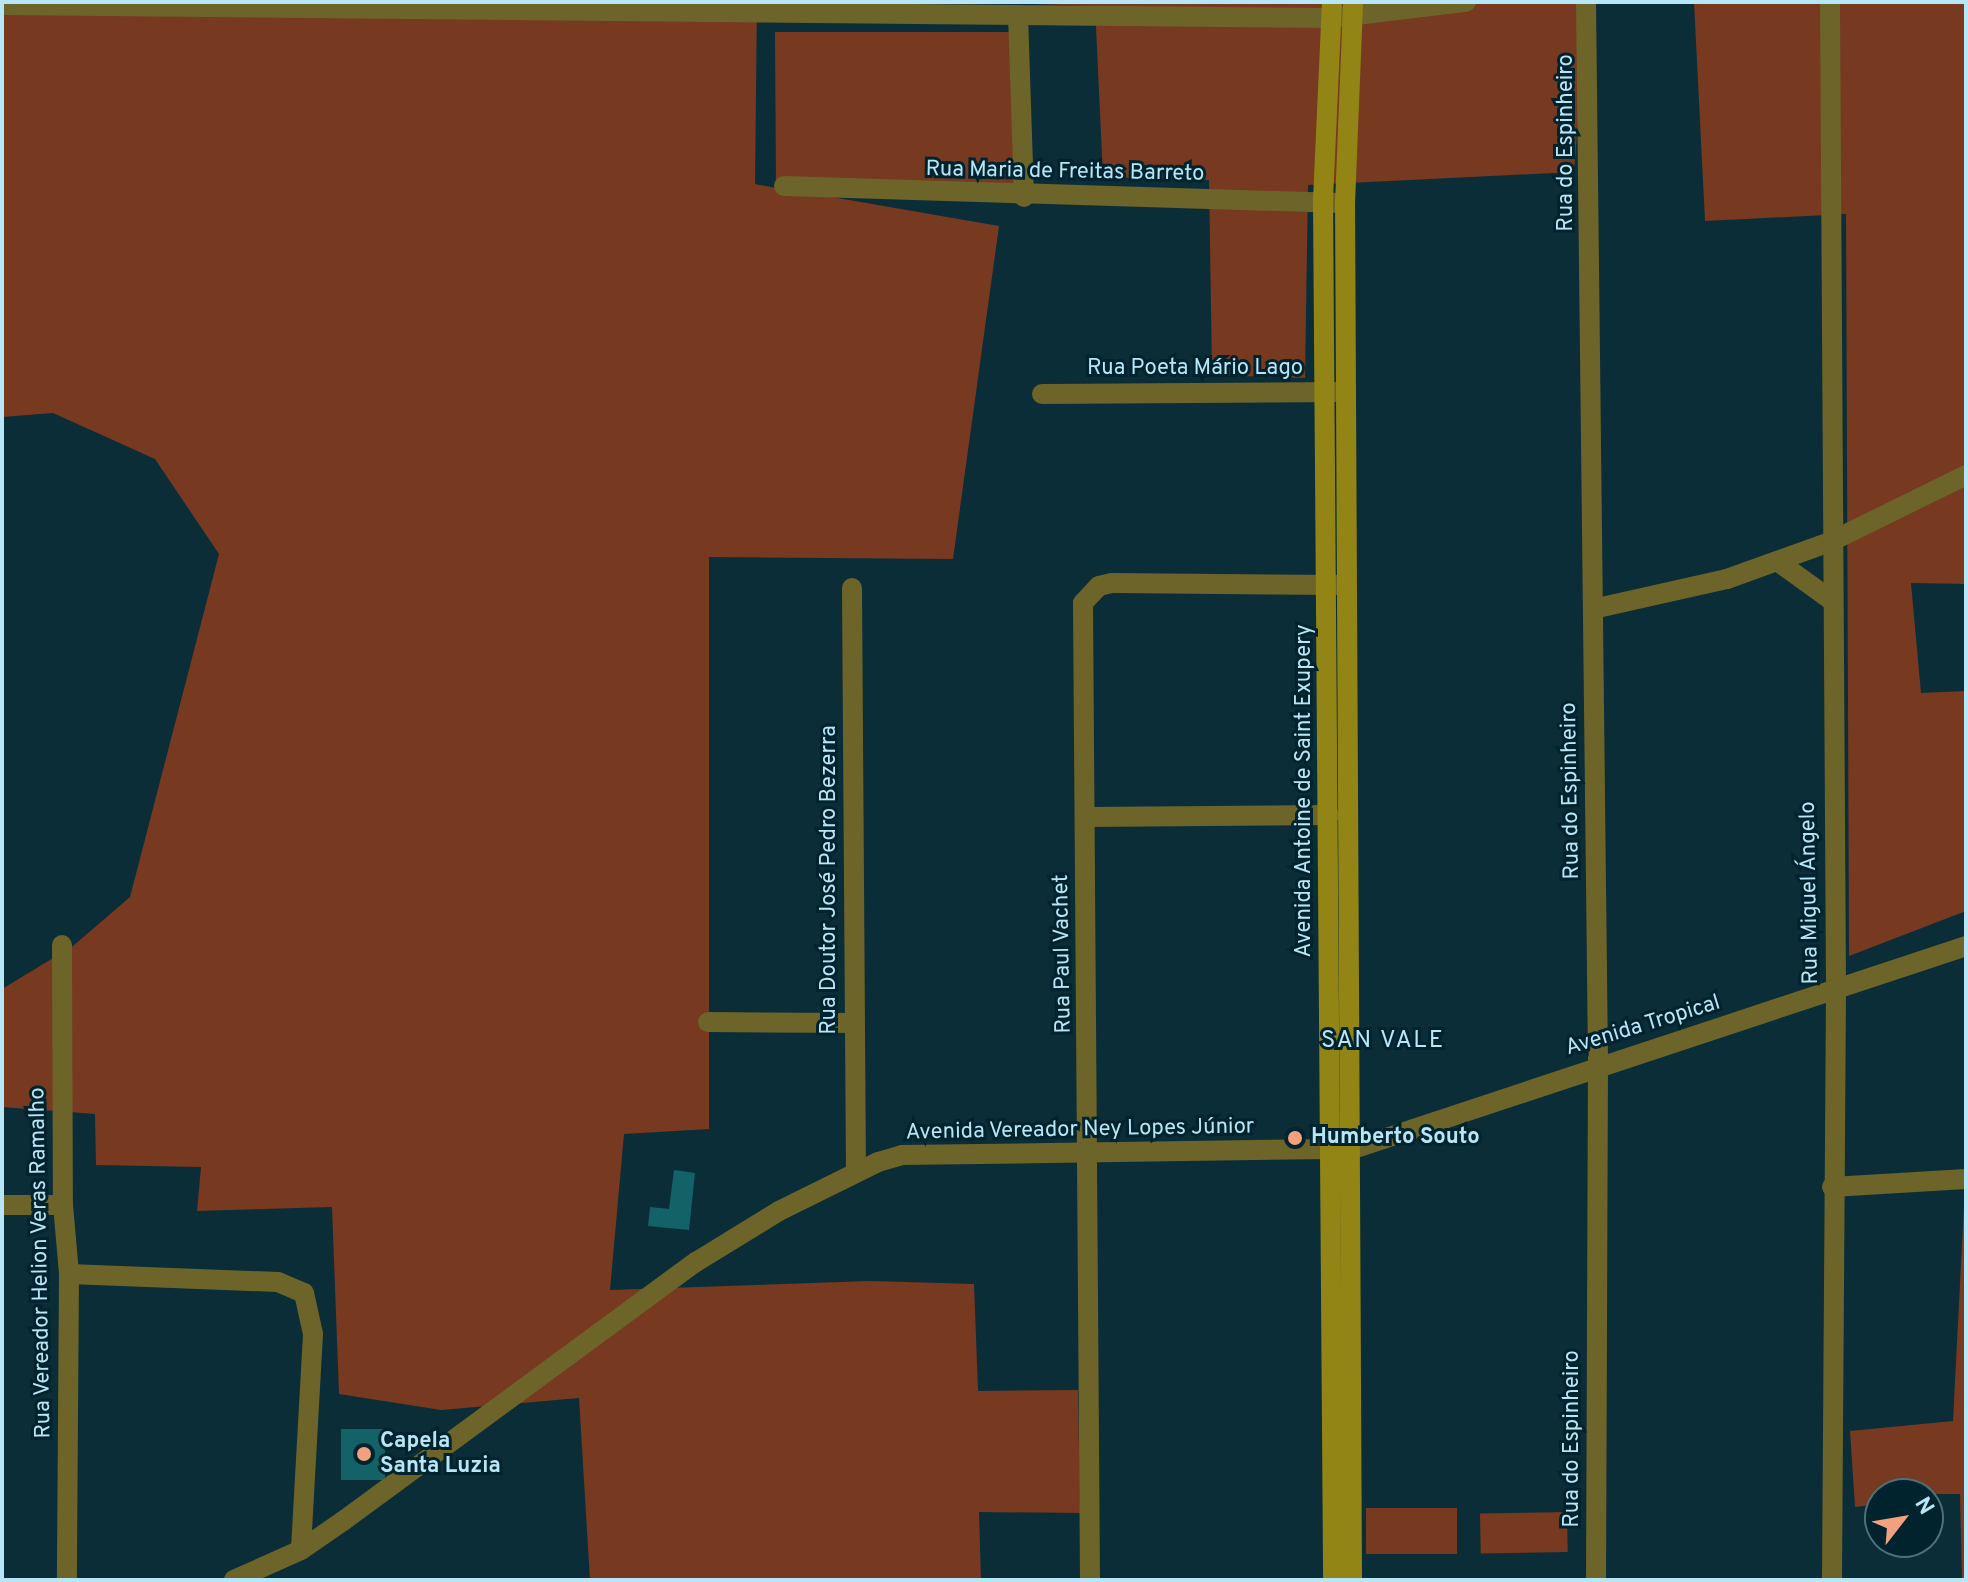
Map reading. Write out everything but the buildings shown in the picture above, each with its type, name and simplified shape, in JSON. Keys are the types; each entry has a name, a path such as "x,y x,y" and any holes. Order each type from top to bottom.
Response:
{"street":[{"path":"2,5 1018,15 1353,10 1466,2"},
{"name":"Rua do Espinheiro","path":"1586,2 1598,1064 1596,1580"},
{"name":"Rua Miguel Ángelo","path":"1830,2 1830,542 1836,992 1832,1187 1832,1580"},
{"name":"Avenida Antoine de Saint Exupery","path":"1332,10 1323,200 1329,815 1343,1150"},
{"name":"Avenida Antoine de Saint Exupery","path":"1333,1580 1343,1497 1349,586 1345,204 1353,10"},
{"path":"1018,15 1024,197"},
{"name":"Rua Maria de Freitas Barreto","path":"784,186 1024,197 1323,200 1345,204"},
{"name":"Rua Poeta Mário Lago","path":"1042,394 1349,392"},
{"path":"1593,609 1686,592 1830,542 1966,475"},
{"path":"1777,561 1831,600"},
{"name":"Rua Paul Vachet","path":"1090,1580 1089,1152 1082,617 1088,593 1112,583 1349,586"},
{"name":"Rua Doutor José Pedro Bezerra","path":"852,588 856,1172"},
{"path":"1086,817 1329,815"},
{"name":"Rua Vereador Helion Veras Ramalho","path":"62,945 63,1205 69,1274 67,1580"},
{"name":"Avenida Tropical","path":"1343,1150 1598,1064 1836,992 1966,946"},
{"path":"708,1022 855,1023"},
{"name":"Avenida Vereador Ney Lopes Júnior","path":"234,1580 301,1550 696,1262 856,1172 902,1155 1343,1150"},
{"path":"1832,1187 1966,1179"},
{"path":"2,1205 63,1205"},
{"path":"69,1274 278,1282 304,1293 313,1334 301,1550"},
{"name":"Avenida Antoine de Saint Exupery","path":"1343,1497 1352,1580"}],"shaded area":[{"path":"2,2 757,2 755,184 776,188 775,32 1019,32 1024,184 780,188 999,226 953,559 709,557 709,1129 624,1134 610,1290 870,1281 974,1284 978,1391 1078,1390 1080,1513 979,1512 981,1580 590,1580 579,1398 441,1410 339,1394 332,1207 197,1211 201,1167 96,1165 95,1114 2,1107 2,989 73,946 130,897 219,554 155,459 53,413 2,417"},
{"path":"964,2 1587,2 1574,172 1308,185 1305,378 1212,375 1209,180 1103,177 1095,6"},
{"path":"1694,2 1966,2 1966,584 1911,583 1921,693 1966,691 1966,911 1849,956 1846,214 1705,221"},
{"path":"1966,1205 1966,1580 1962,1580 1960,1494 1944,1494 1944,1478 1864,1478 1864,1506 1855,1507 1850,1431 1953,1421"},
{"path":"1366,1508 1457,1508 1457,1554 1366,1554"},
{"path":"1567,1512 1568,1552 1481,1554 1480,1514"}],"place":[{"name":"Humberto Souto","path":"1295,1138"},
{"name":"Capela Santa Luzia","path":"364,1454"}],"district":[{"name":"SAN VALE","path":"1383,1042"}]}
